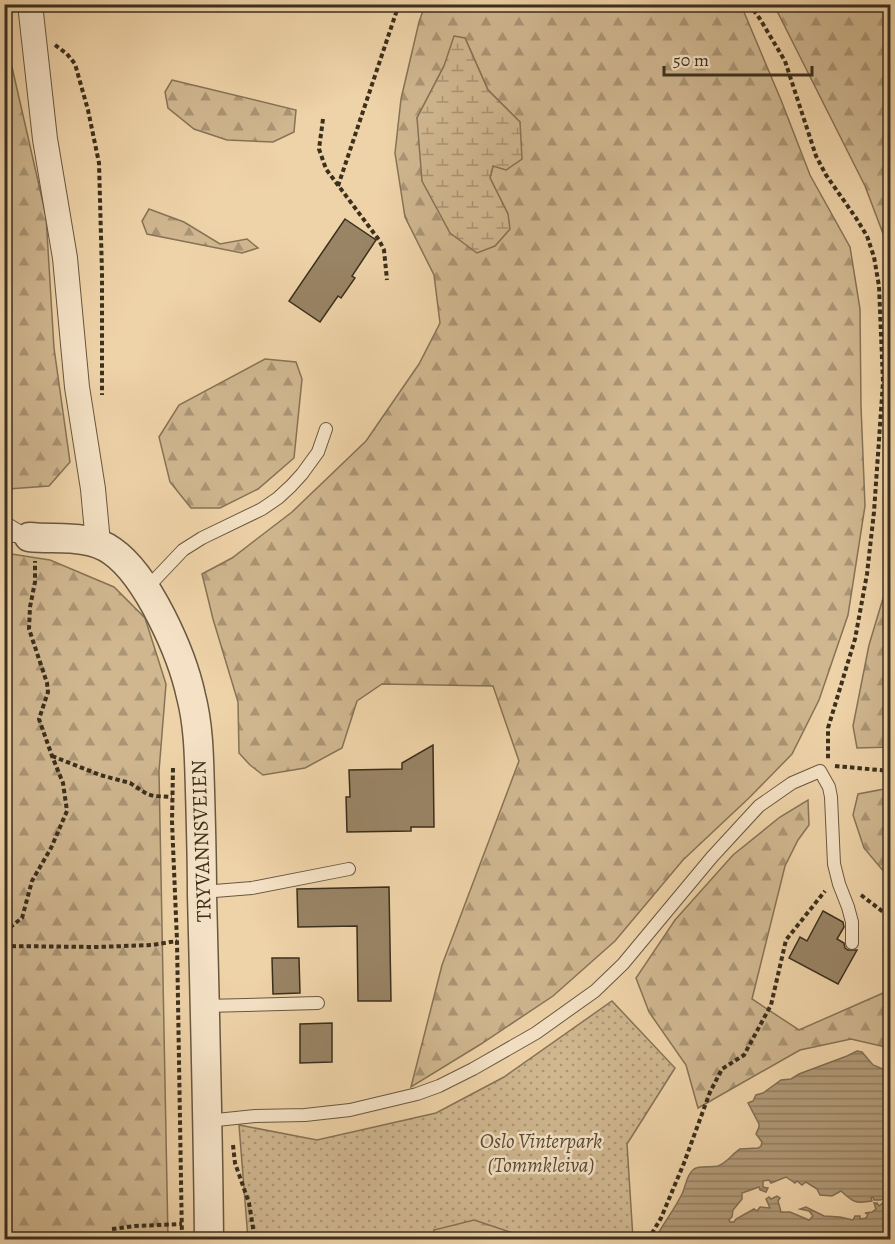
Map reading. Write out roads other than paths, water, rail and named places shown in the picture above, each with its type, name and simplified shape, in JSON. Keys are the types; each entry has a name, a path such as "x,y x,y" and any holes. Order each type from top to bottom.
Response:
{"street":[{"path":"30,4 45,139 65,258 77,387 93,489 98,543"},
{"name":"TRYVANNSVEIEN","path":"23,537 98,543 114,552 128,565 162,618 184,671 192,698 198,738 199,769 209,1239"}],"lane":[{"path":"145,590 183,550 202,538 262,509 278,498 302,474 318,452 326,429"},
{"path":"4,522 23,537"},
{"path":"207,1121 350,1110 417,1094 473,1069 536,1033 595,992 623,964 706,863 759,806 792,783 824,769 830,787 834,864 852,922 852,943"},
{"path":"202,892 252,888 349,869"},
{"path":"205,1006 318,1003"}],"park label":[{"name":"Oslo Vinterpark (Tommkleiva)","path":"541,1153"}]}
